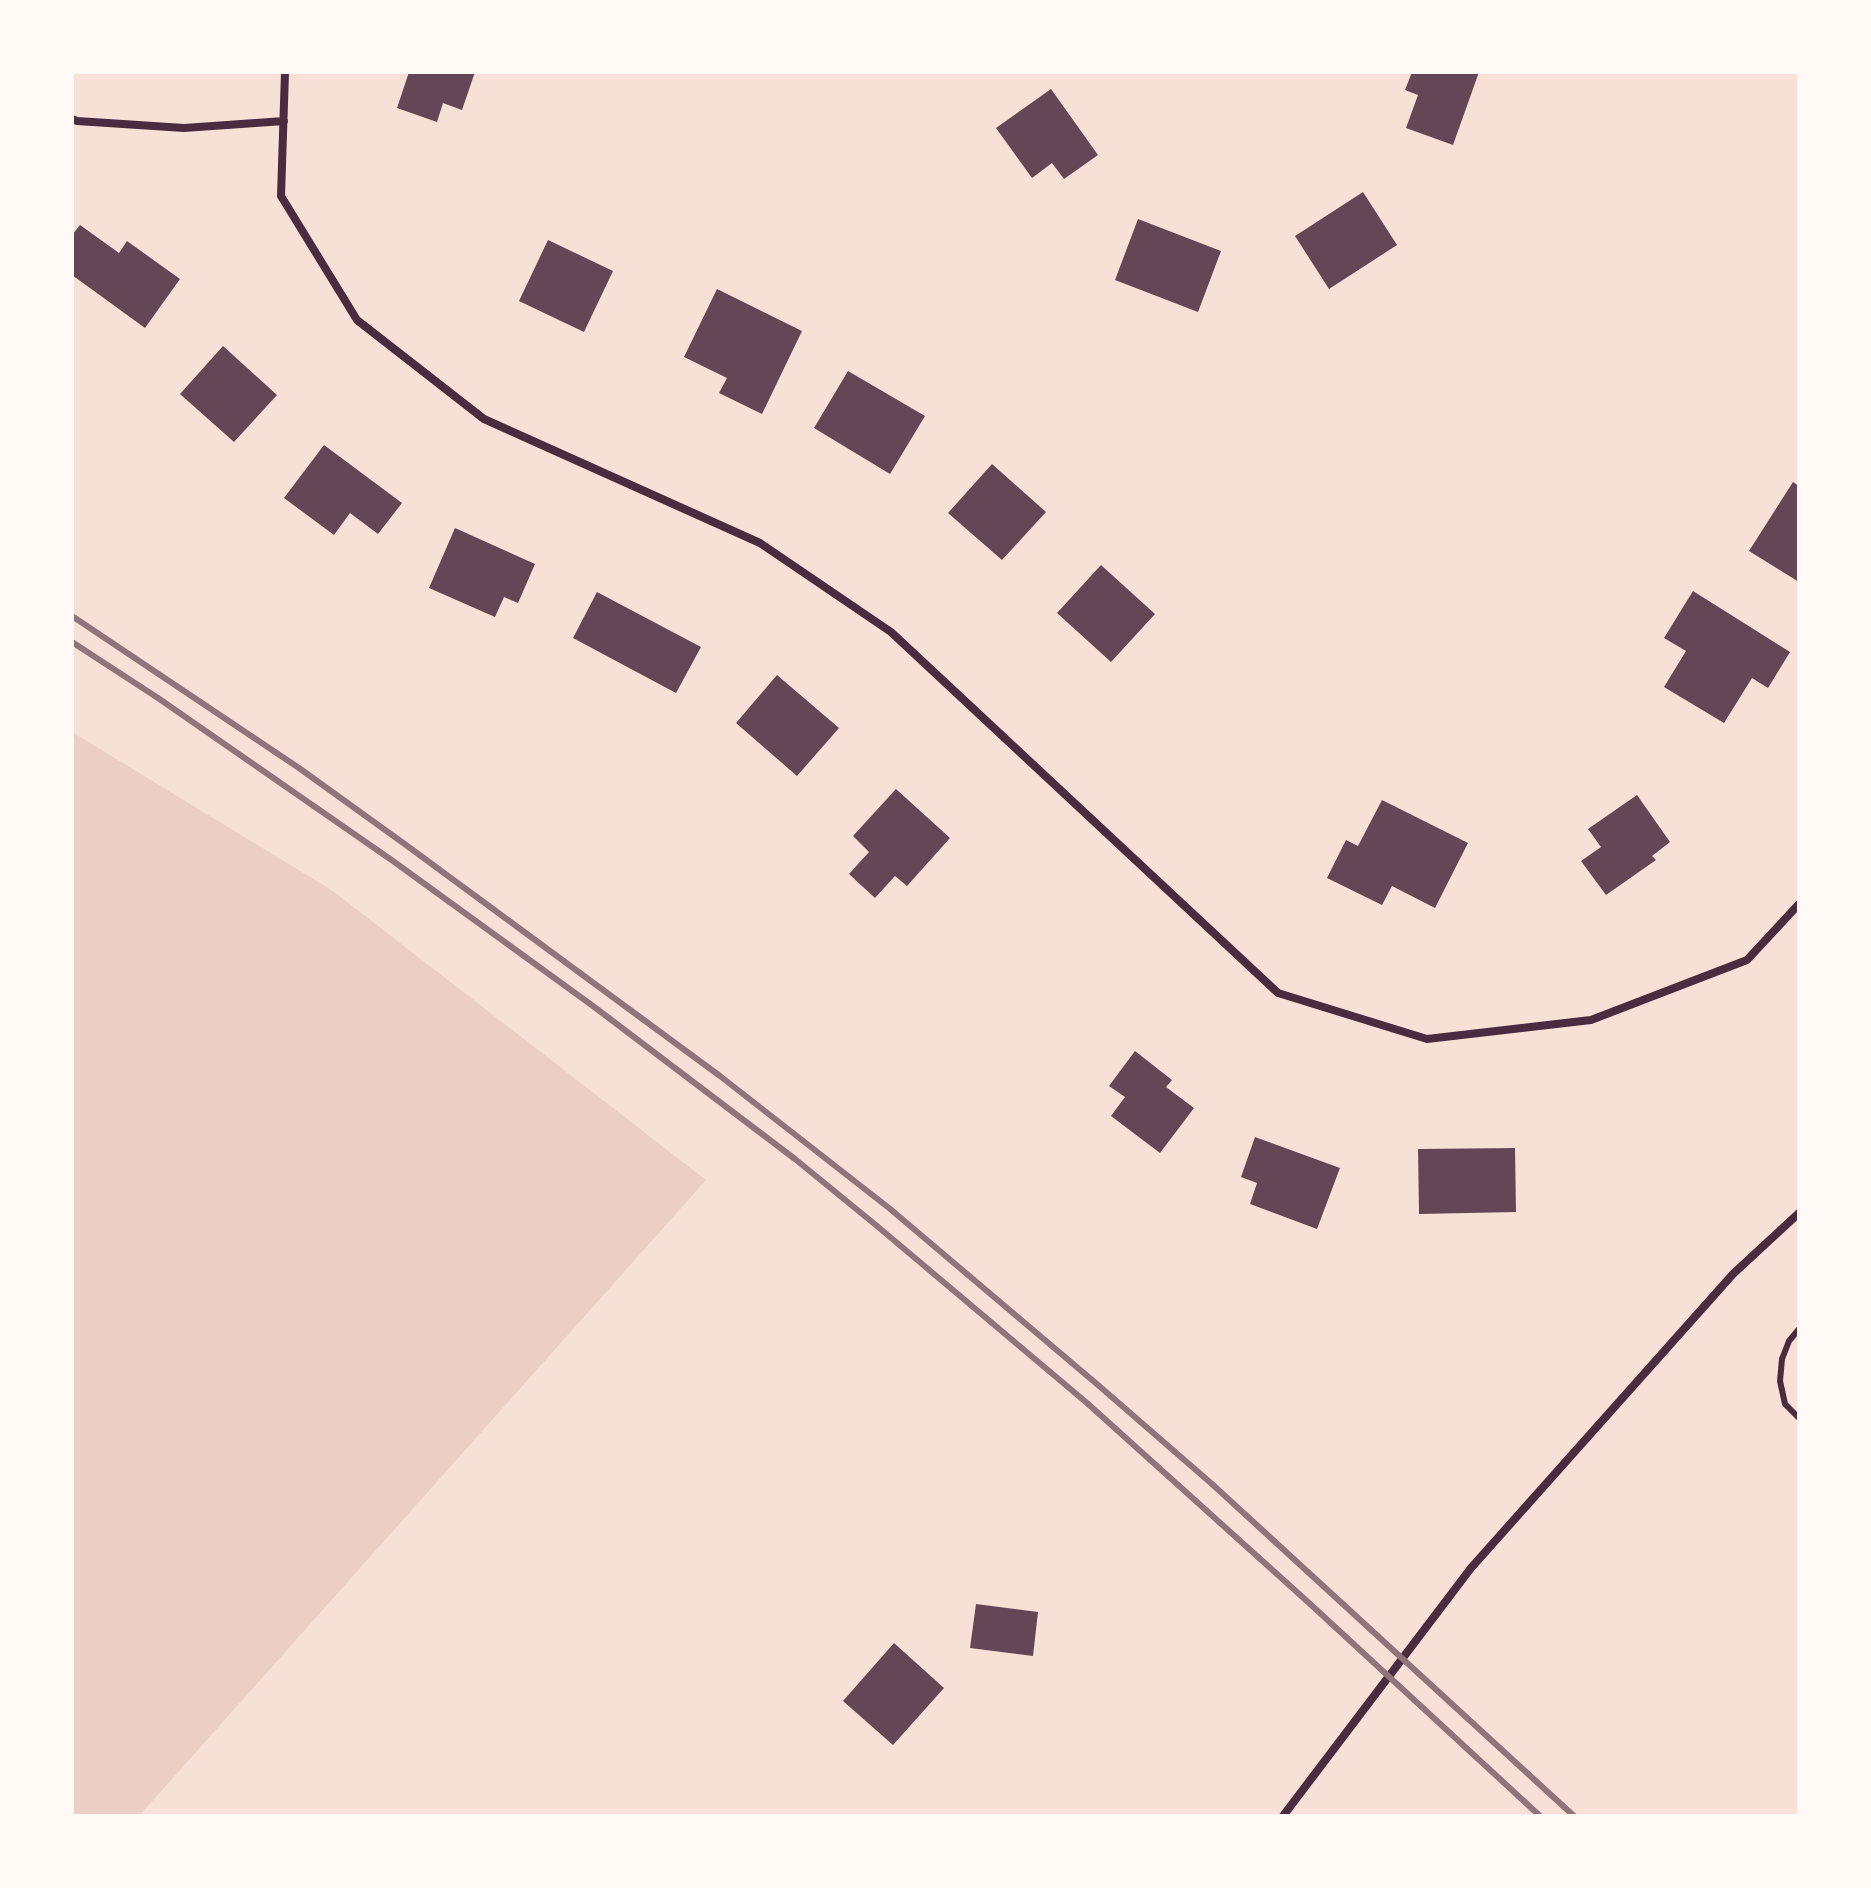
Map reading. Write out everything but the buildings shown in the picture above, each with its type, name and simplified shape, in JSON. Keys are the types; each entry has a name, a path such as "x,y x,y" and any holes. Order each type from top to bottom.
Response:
{"street":[{"path":"285,72 281,196 357,320 484,419 760,543 891,632 1278,993 1427,1039 1591,1020 1747,960 1799,904"},
{"path":"72,119 184,128 284,121"},
{"path":"1283,1816 1471,1568 1733,1274 1799,1213"}],"lane":[{"path":"1799,1329 1789,1341 1782,1359 1780,1381 1785,1404 1799,1418"}],"shaded area":[{"path":"72,732 333,891 706,1180 139,1816 72,1816"}],"railway":[{"path":"72,616 299,768 406,845 720,1076 889,1208 1212,1484 1574,1816"},
{"path":"72,642 393,861 593,1006 795,1159 1087,1403 1540,1816"}]}
